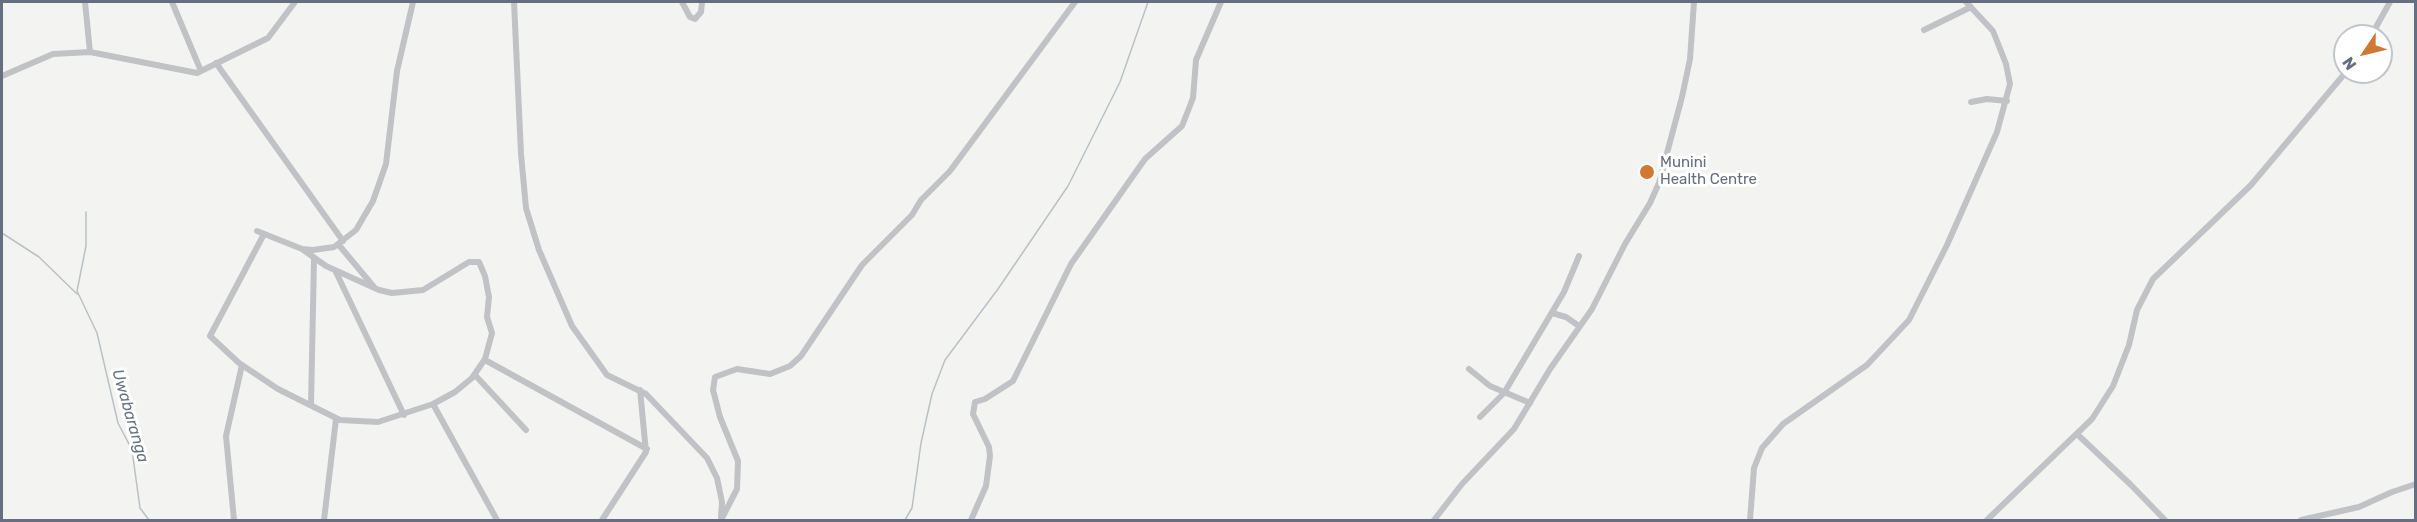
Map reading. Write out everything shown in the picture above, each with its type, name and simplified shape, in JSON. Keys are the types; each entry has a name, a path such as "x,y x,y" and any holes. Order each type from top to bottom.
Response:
{"street":[{"path":"85,2 90,52"},
{"path":"172,2 201,71"},
{"path":"2,76 53,54 90,52 188,73 201,71 268,38 296,2"},
{"path":"302,249 320,250 340,242 356,230 366,215 386,164 397,70 413,2"},
{"path":"514,2 519,132 531,228 572,326 607,375 640,390 658,403 713,466 722,502 721,520"},
{"path":"682,2 690,17 695,19 701,12 702,2"},
{"path":"721,520 737,489 738,461 720,417 713,390 715,377 737,369 770,374 790,366 801,356 862,265 912,215 921,200 950,171 1075,2"},
{"path":"971,520 986,486 990,456 989,447 973,414 975,402 985,399 1013,381 1071,264 1145,159 1182,126 1193,98 1196,60 1221,2"},
{"path":"1434,520 1474,471 1514,429 1592,309 1659,183 1684,88 1694,2"},
{"path":"2378,24 2390,2"},
{"path":"1750,520 1754,468 1762,448 1772,434 1867,365 1908,320 1962,213 1997,132 2010,84 2001,47 1993,31 1968,4 1924,30"},
{"path":"216,63 340,242 376,289"},
{"path":"1988,520 2092,419 2113,386 2128,345 2137,310 2153,279 2251,185 2336,84"},
{"path":"1971,102 1987,99 2007,101"},
{"path":"256,231 264,234 302,249 314,259 376,289 397,293 423,290 469,262 479,262 485,276 489,297 487,317 492,333 490,349 485,360 465,385 433,404 404,415 369,423 336,419 278,389 242,365 210,336 264,234"},
{"path":"1480,417 1504,393 1552,313 1579,256"},
{"path":"311,405 314,259"},
{"path":"335,270 404,415"},
{"path":"1552,313 1566,317 1579,326"},
{"path":"485,360 647,449"},
{"path":"234,520 226,436 242,365"},
{"path":"1469,369 1483,381 1504,393 1530,403"},
{"path":"475,375 526,430"},
{"path":"602,520 647,449 640,390"},
{"path":"433,404 497,520"},
{"path":"324,520 336,419"},
{"path":"2077,434 2131,484 2165,520"},
{"path":"2301,520 2359,507 2415,484"}],"waterway":[{"path":"905,520 912,508 921,443 932,394 945,360 998,289 1068,186 1120,82 1148,2"},
{"name":"Uwabaranga","path":"86,212 86,246 77,291 97,333 118,423 132,450 140,508 149,520"},
{"path":"2,233 39,257 77,294"}],"place":[{"name":"Munini Health Centre","path":"1647,172"}]}
